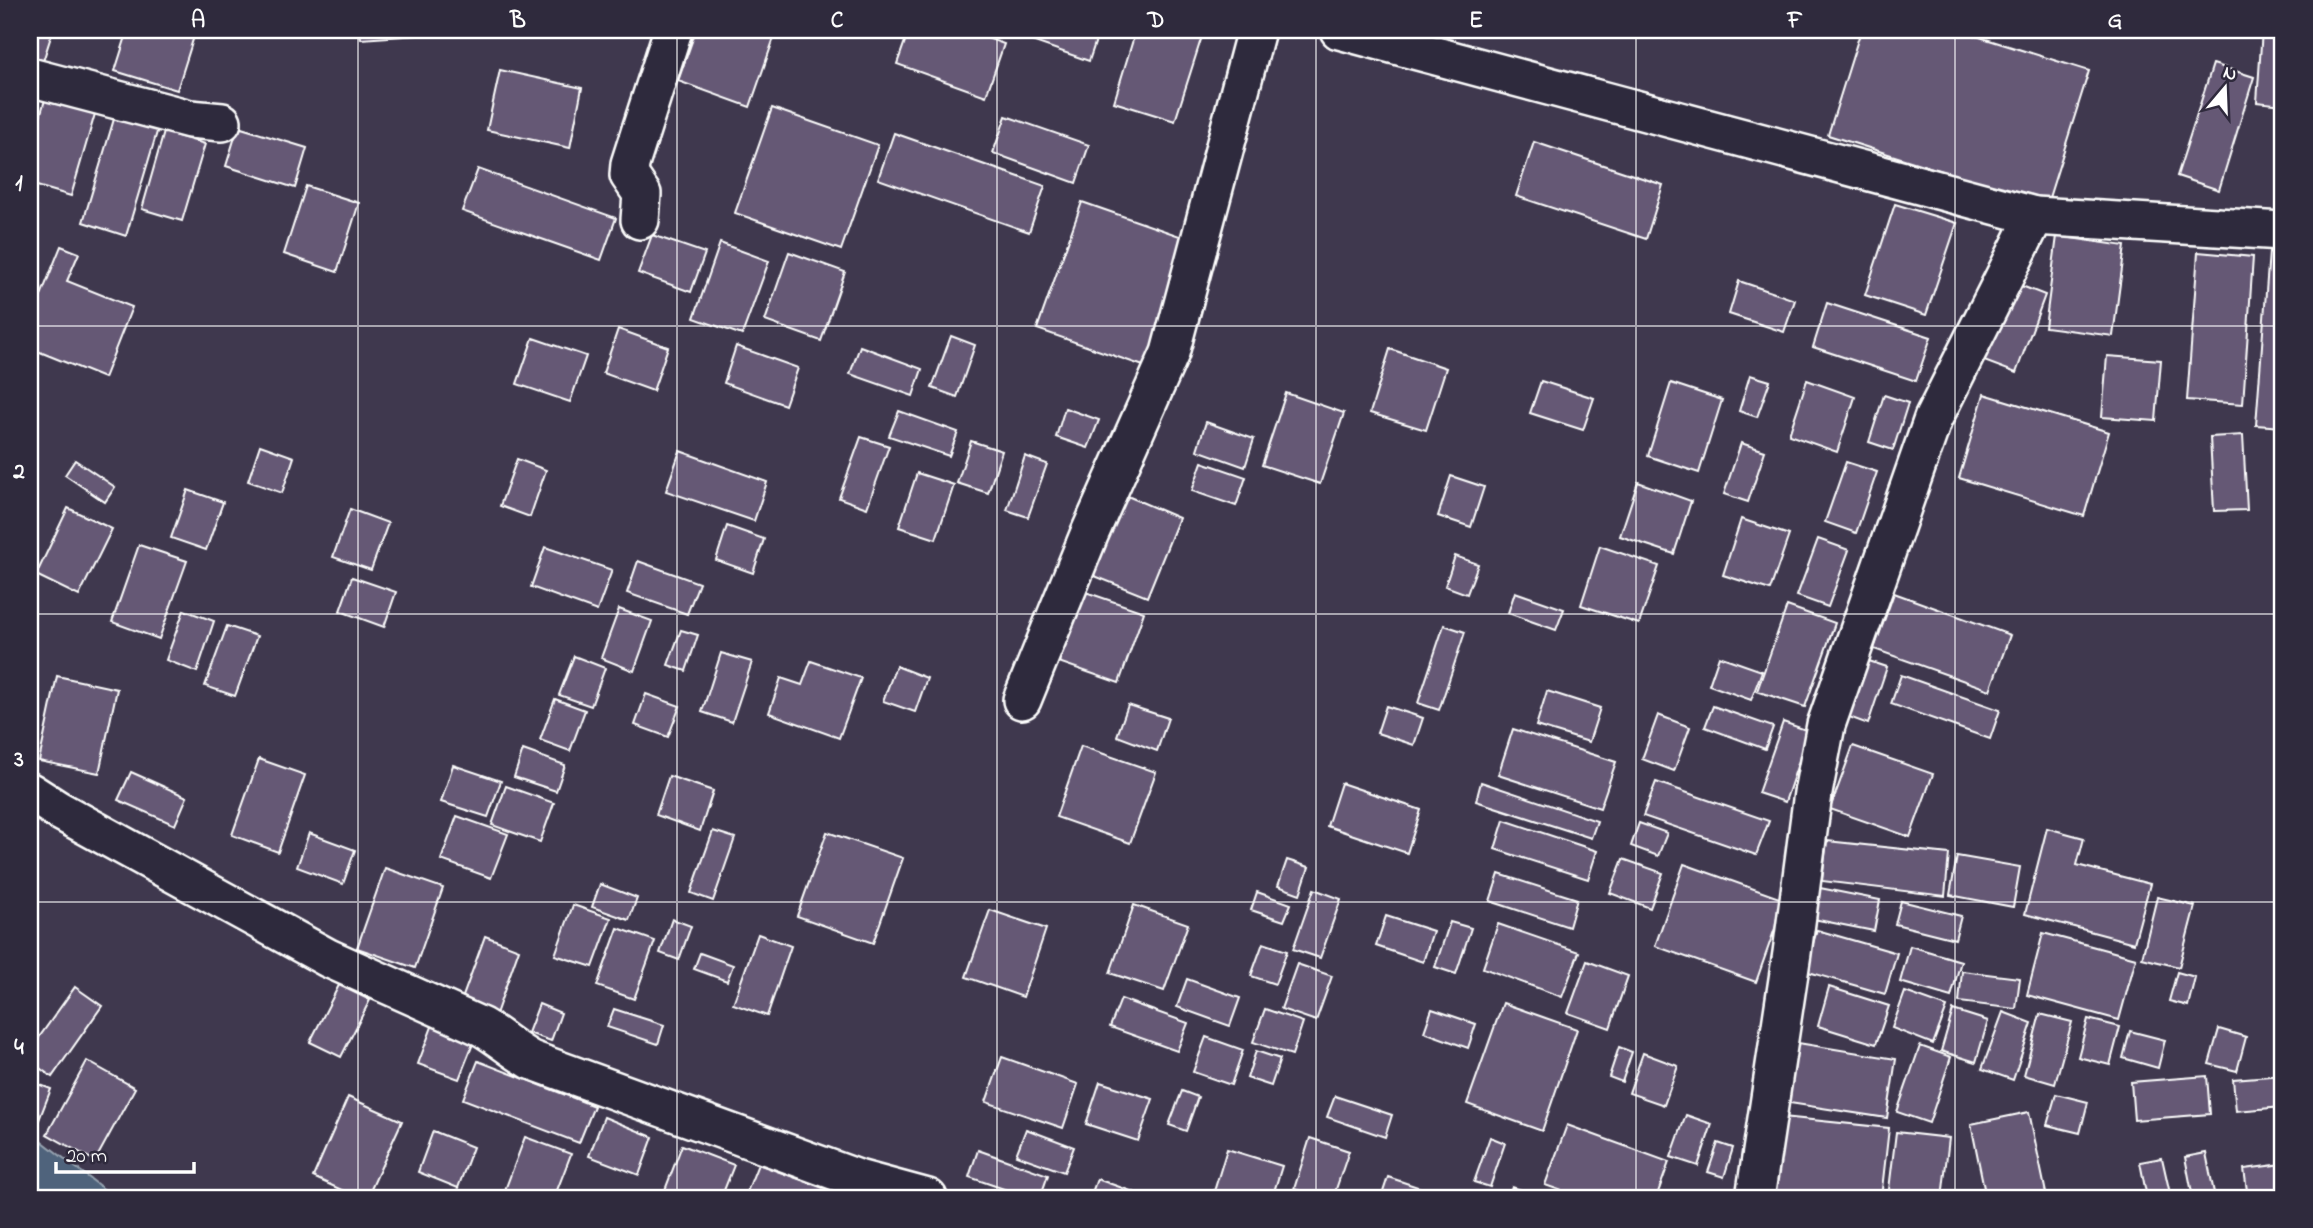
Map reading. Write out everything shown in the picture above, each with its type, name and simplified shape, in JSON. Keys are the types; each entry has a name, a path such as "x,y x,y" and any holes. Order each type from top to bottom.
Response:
{"street":[{"path":"640,220 642,194 629,176 630,164 673,30"},
{"path":"1022,700 1088,535 1170,353 1256,30"},
{"path":"1360,33 2035,216 2283,232"},
{"path":"30,77 190,119 222,122"},
{"path":"1755,1198 1813,793 1826,725 1933,419 2035,216"},
{"path":"30,792 328,958 482,1027 499,1037 511,1050 531,1060 858,1179 928,1198"}],"water":[{"path":"30,1137 39,1139 115,1198 30,1198"}],"building":[{"path":"30,30 53,30 38,77 30,75"},
{"path":"128,30 196,30 177,90 115,71"},
{"path":"360,30 416,30 417,35 361,39"},
{"path":"696,30 776,32 750,107 678,81"},
{"path":"909,30 965,30 1004,44 986,96 897,64"},
{"path":"1026,30 1077,30 1097,37 1089,61 1023,38"},
{"path":"1136,30 1204,30 1175,121 1114,102"},
{"path":"1861,30 1957,30 2089,71 2047,204 1828,135"},
{"path":"2262,30 2283,30 2283,105 2257,102"},
{"path":"2213,64 2254,77 2219,190 2177,176"},
{"path":"500,70 582,88 570,148 487,130"},
{"path":"47,93 97,107 71,196 30,184 30,150"},
{"path":"772,108 878,145 841,250 735,213"},
{"path":"117,109 160,122 126,236 83,222"},
{"path":"1006,116 1089,145 1076,183 993,153"},
{"path":"238,127 307,148 295,188 226,166"},
{"path":"164,132 205,144 182,221 142,209"},
{"path":"894,133 1045,186 1029,232 878,179"},
{"path":"1534,142 1663,185 1646,239 1516,196"},
{"path":"478,169 616,218 601,260 462,211"},
{"path":"306,186 359,203 337,272 284,254"},
{"path":"1082,202 1197,242 1152,369 1037,329"},
{"path":"1895,204 1957,223 1926,315 1865,295"},
{"path":"652,235 705,253 691,292 638,273"},
{"path":"2057,236 2125,246 2113,336 2045,327"},
{"path":"720,243 769,261 742,335 694,318"},
{"path":"61,246 79,253 67,281 132,307 104,378 30,348 30,323"},
{"path":"789,252 845,272 821,341 765,321"},
{"path":"2198,252 2253,257 2243,404 2187,400"},
{"path":"2269,252 2283,253 2283,427 2256,425"},
{"path":"1739,281 1795,300 1784,332 1729,314"},
{"path":"2014,283 2045,295 2016,373 1984,361"},
{"path":"1827,303 1931,337 1916,381 1813,347"},
{"path":"618,329 668,347 653,391 603,373"},
{"path":"951,336 975,345 957,397 932,388"},
{"path":"533,338 586,356 570,402 517,384"},
{"path":"736,346 798,368 785,405 724,383"},
{"path":"860,346 922,369 913,396 850,374"},
{"path":"1390,349 1446,368 1426,430 1370,413"},
{"path":"2107,356 2161,360 2156,421 2102,417"},
{"path":"1750,375 1770,381 1757,417 1739,411"},
{"path":"1807,380 1855,397 1837,452 1789,435"},
{"path":"1541,381 1594,398 1583,430 1530,413"},
{"path":"1671,383 1722,400 1699,473 1648,456"},
{"path":"1286,393 1344,413 1320,484 1262,465"},
{"path":"1984,394 2109,432 2084,516 1959,478"},
{"path":"1884,395 1908,403 1893,450 1869,442"},
{"path":"1065,408 1099,420 1088,448 1056,437"},
{"path":"899,411 958,432 949,456 889,436"},
{"path":"1206,422 1254,439 1245,467 1197,450"},
{"path":"2243,435 2247,510 2214,511 2210,437"},
{"path":"861,437 889,446 867,508 839,498"},
{"path":"971,441 1002,451 988,493 957,483"},
{"path":"1741,443 1765,451 1748,502 1724,494"},
{"path":"260,445 294,457 282,493 248,481"},
{"path":"680,451 767,482 754,521 666,491"},
{"path":"1025,456 1047,464 1028,517 1007,510"},
{"path":"517,459 546,470 530,517 500,506"},
{"path":"75,460 115,487 105,502 65,475"},
{"path":"1202,462 1246,477 1236,506 1192,491"},
{"path":"1846,462 1877,472 1856,533 1825,522"},
{"path":"917,473 954,485 936,539 899,527"},
{"path":"1451,476 1484,487 1471,527 1438,516"},
{"path":"1638,482 1691,501 1674,554 1620,536"},
{"path":"188,490 223,502 206,550 171,538"},
{"path":"1125,495 1179,518 1147,597 1092,575"},
{"path":"68,508 112,529 79,596 36,575"},
{"path":"350,509 388,523 371,570 333,557"},
{"path":"1741,519 1789,535 1770,590 1723,575"},
{"path":"727,526 764,539 753,573 716,560"},
{"path":"1818,539 1849,550 1828,607 1797,596"},
{"path":"139,545 187,561 159,639 112,622"},
{"path":"1600,546 1659,566 1639,624 1581,605"},
{"path":"545,547 612,570 597,611 531,587"},
{"path":"1455,556 1478,564 1467,594 1445,586"},
{"path":"638,561 699,583 687,614 627,593"},
{"path":"352,577 396,592 384,627 340,611"},
{"path":"1071,587 1144,612 1119,683 1047,658"},
{"path":"1515,592 1564,609 1556,630 1508,613"},
{"path":"1894,593 2010,635 1990,690 1874,649"},
{"path":"1787,606 1835,623 1805,707 1757,691"},
{"path":"619,609 652,621 634,671 601,658"},
{"path":"184,610 214,621 197,672 166,660"},
{"path":"1444,625 1465,632 1439,710 1418,703"},
{"path":"227,626 257,636 235,696 205,686"},
{"path":"681,630 698,635 686,671 668,665"},
{"path":"721,653 752,662 732,722 702,712"},
{"path":"574,656 605,668 591,706 559,695"},
{"path":"1719,656 1762,671 1751,700 1709,685"},
{"path":"811,661 861,678 839,738 769,713 781,678 802,685"},
{"path":"1869,661 1887,667 1868,724 1849,717"},
{"path":"896,666 927,678 915,712 883,701"},
{"path":"1901,675 2000,710 1990,739 1891,704"},
{"path":"57,676 117,689 99,773 39,761"},
{"path":"1547,691 1600,708 1589,742 1536,726"},
{"path":"646,694 680,706 668,737 635,725"},
{"path":"555,699 585,710 570,751 540,740"},
{"path":"1128,705 1168,718 1157,751 1117,736"},
{"path":"1386,706 1423,718 1414,745 1377,733"},
{"path":"1713,706 1773,727 1765,749 1705,727"},
{"path":"1658,715 1690,727 1674,771 1642,759"},
{"path":"1783,722 1809,731 1785,802 1758,793"},
{"path":"1513,729 1616,762 1600,808 1498,775"},
{"path":"1081,746 1156,772 1130,843 1056,817"},
{"path":"1853,746 1933,774 1910,837 1830,809"},
{"path":"523,750 565,765 556,791 514,777"},
{"path":"259,759 305,775 278,852 232,835"},
{"path":"453,765 501,781 488,817 441,802"},
{"path":"131,772 187,797 175,825 118,800"},
{"path":"669,776 713,791 700,831 656,815"},
{"path":"1481,782 1597,821 1591,838 1476,801"},
{"path":"1656,782 1769,821 1756,855 1643,816"},
{"path":"1341,783 1421,810 1407,853 1327,826"},
{"path":"506,786 554,803 540,842 492,825"},
{"path":"457,816 508,834 491,878 441,860"},
{"path":"1504,820 1597,851 1588,879 1495,849"},
{"path":"1639,823 1667,833 1658,856 1631,846"},
{"path":"2047,828 2084,838 2077,865 2150,884 2134,943 2025,914"},
{"path":"713,831 735,838 713,901 691,893"},
{"path":"827,832 903,858 873,943 797,916"},
{"path":"309,833 355,850 343,884 297,867"},
{"path":"1827,841 1949,854 1945,896 1822,881"},
{"path":"1957,856 2020,867 2013,907 1950,895"},
{"path":"1623,859 1663,873 1650,908 1610,893"},
{"path":"1287,860 1309,867 1300,894 1278,886"},
{"path":"1684,864 1785,900 1756,982 1655,946"},
{"path":"385,868 443,888 415,968 357,948"},
{"path":"1499,874 1577,899 1569,927 1490,901"},
{"path":"600,884 637,898 629,920 592,907"},
{"path":"1810,886 1880,900 1874,931 1803,917"},
{"path":"1314,889 1341,899 1320,958 1293,949"},
{"path":"1257,892 1291,904 1284,921 1251,910"},
{"path":"2157,897 2195,906 2179,967 2142,958"},
{"path":"1901,901 1961,916 1955,939 1895,924"},
{"path":"573,905 611,918 593,967 555,955"},
{"path":"1134,905 1188,924 1164,991 1110,973"},
{"path":"990,910 1046,929 1023,997 966,977"},
{"path":"1386,916 1433,931 1423,962 1376,946"},
{"path":"672,919 691,926 679,960 660,953"},
{"path":"1450,922 1471,928 1456,974 1435,967"},
{"path":"1498,924 1579,952 1562,997 1483,968"},
{"path":"618,928 655,941 634,999 597,986"},
{"path":"1817,930 1897,953 1885,994 1805,971"},
{"path":"2043,933 2136,958 2119,1020 2027,995"},
{"path":"758,934 791,946 767,1016 733,1004"},
{"path":"485,936 519,949 496,1014 461,1002"},
{"path":"1263,943 1287,951 1275,984 1251,976"},
{"path":"1910,946 1961,961 1951,997 1900,982"},
{"path":"700,953 733,965 727,981 694,969"},
{"path":"1587,961 1628,976 1610,1028 1568,1013"},
{"path":"1297,964 1332,976 1316,1021 1281,1009"},
{"path":"1962,971 2020,978 2016,1009 1959,1002"},
{"path":"2177,972 2195,977 2188,1006 2169,1001"},
{"path":"1187,979 1240,998 1230,1026 1177,1007"},
{"path":"339,985 370,1000 341,1057 310,1042"},
{"path":"75,987 102,1006 52,1077 30,1061 30,1050"},
{"path":"1829,987 1889,1006 1876,1044 1818,1026"},
{"path":"1905,992 1947,1007 1933,1044 1892,1028"},
{"path":"1121,999 1188,1023 1177,1051 1110,1027"},
{"path":"1503,1003 1577,1029 1542,1131 1467,1104"},
{"path":"539,1004 561,1013 551,1041 528,1033"},
{"path":"614,1009 664,1025 658,1044 607,1027"},
{"path":"1265,1009 1303,1022 1292,1055 1253,1042"},
{"path":"1432,1009 1476,1024 1468,1048 1424,1032"},
{"path":"1953,1010 1988,1021 1976,1062 1941,1051"},
{"path":"2003,1012 2032,1023 2013,1080 1982,1069"},
{"path":"2040,1014 2072,1022 2055,1084 2024,1075"},
{"path":"436,1016 478,1031 459,1079 418,1064"},
{"path":"2088,1019 2120,1027 2110,1065 2078,1057"},
{"path":"2219,1029 2246,1037 2237,1071 2209,1064"},
{"path":"2130,1031 2165,1040 2158,1068 2123,1058"},
{"path":"1206,1037 1243,1050 1231,1085 1193,1072"},
{"path":"1792,1042 1896,1059 1887,1118 1783,1102"},
{"path":"1920,1046 1951,1057 1929,1123 1897,1112"},
{"path":"1619,1047 1632,1052 1622,1082 1609,1077"},
{"path":"1256,1051 1280,1059 1271,1086 1247,1078"},
{"path":"1643,1053 1678,1066 1664,1105 1629,1093"},
{"path":"1002,1057 1078,1084 1063,1128 986,1102"},
{"path":"87,1061 135,1088 95,1161 47,1134"},
{"path":"478,1061 594,1106 579,1143 463,1099"},
{"path":"2283,1075 2283,1107 2236,1111 2233,1079"},
{"path":"2207,1076 2210,1114 2134,1120 2131,1082"},
{"path":"30,1081 51,1089 37,1125 30,1122"},
{"path":"1100,1082 1153,1099 1138,1141 1086,1124"},
{"path":"1182,1091 1198,1097 1186,1131 1169,1125"},
{"path":"2056,1094 2088,1102 2080,1133 2047,1125"},
{"path":"1335,1096 1392,1115 1385,1137 1327,1117"},
{"path":"348,1097 402,1121 367,1198 359,1198 313,1177"},
{"path":"2029,1112 2047,1198 1986,1198 1971,1124"},
{"path":"1686,1115 1712,1124 1698,1166 1671,1157"},
{"path":"1773,1116 1889,1128 1881,1198 1765,1198"},
{"path":"604,1117 653,1137 639,1175 589,1156"},
{"path":"1567,1125 1669,1162 1656,1198 1582,1198 1545,1185"},
{"path":"1026,1129 1074,1147 1064,1172 1016,1155"},
{"path":"433,1131 473,1147 458,1188 418,1172"},
{"path":"1896,1132 1949,1138 1942,1198 1888,1198"},
{"path":"525,1137 571,1154 554,1198 502,1198"},
{"path":"1490,1137 1505,1143 1490,1187 1474,1182"},
{"path":"1310,1138 1349,1151 1333,1198 1321,1198 1294,1189"},
{"path":"1718,1143 1733,1148 1724,1177 1708,1172"},
{"path":"682,1145 734,1165 721,1198 662,1198"},
{"path":"1227,1149 1282,1166 1272,1198 1212,1198"},
{"path":"978,1150 1048,1175 1040,1198 1030,1198 969,1177"},
{"path":"2206,1153 2215,1198 2193,1198 2185,1157"},
{"path":"2162,1158 2171,1198 2147,1198 2140,1162"},
{"path":"758,1164 826,1189 822,1198 745,1197"},
{"path":"2283,1164 2283,1198 2248,1198 2244,1169"},
{"path":"1388,1177 1427,1190 1424,1198 1381,1198"},
{"path":"1097,1179 1134,1192 1131,1198 1090,1198"},
{"path":"1512,1187 1540,1196 1508,1198"}]}
